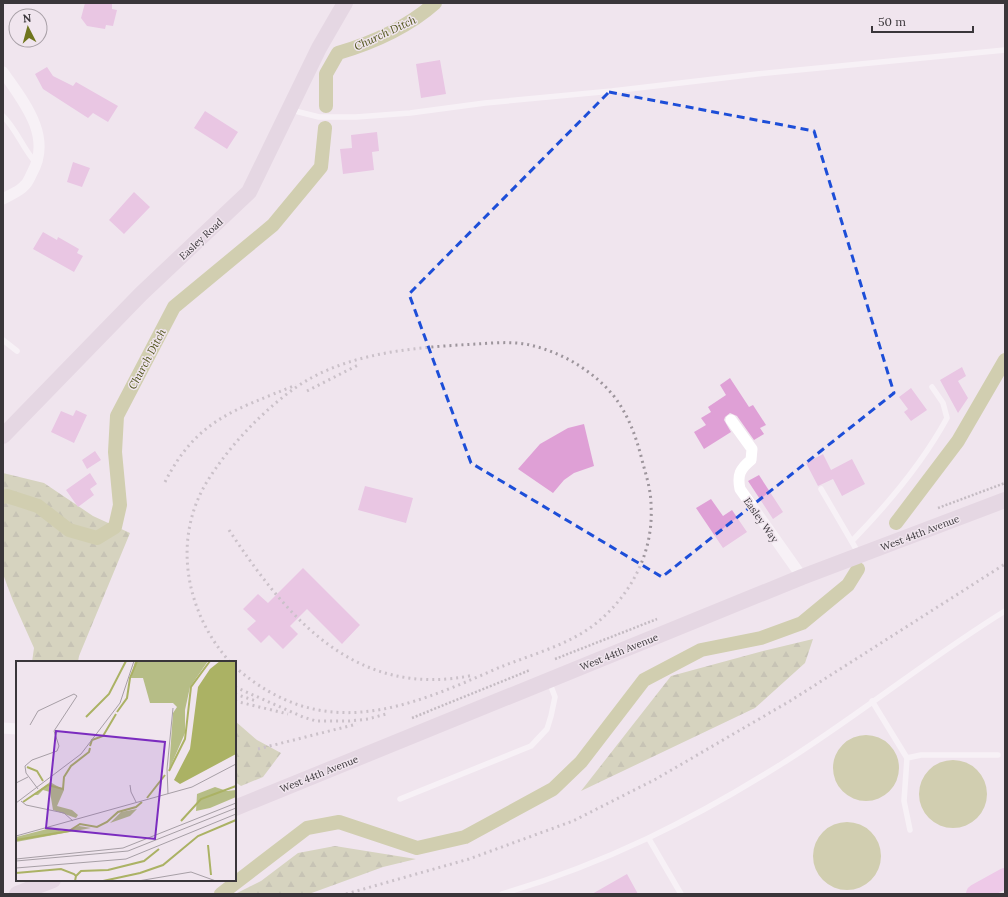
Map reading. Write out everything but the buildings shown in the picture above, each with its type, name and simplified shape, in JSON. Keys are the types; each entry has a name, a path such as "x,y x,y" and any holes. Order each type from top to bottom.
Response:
{"highway":[{"path":"976,894 1005,878"}],"street":[{"name":"Easley Road","path":"3,435 141,294 249,192 319,48 345,3"},
{"path":"3,72 23,101 38,133 40,151 36,164 24,186 3,199"},
{"name":"Easley Way","path":"731,420 752,449 751,460 742,467 738,478 740,489 802,577"},
{"name":"West 44th Avenue","path":"237,805 802,577 1005,500"},
{"path":"3,728 16,729"},
{"path":"17,894 50,881"}],"lane":[{"path":"289,109 319,117 356,118 410,113 485,103 612,92 757,74 1005,50"},
{"path":"3,116 9,123 26,152 36,164"},
{"path":"3,340 17,351"},
{"path":"852,541 881,511 934,442 947,418 943,403 932,387"},
{"path":"821,489 861,555"},
{"path":"502,894 546,881 594,863 649,839 708,808 785,762 1005,611"},
{"path":"400,799 531,746 547,729 551,716 555,697 549,680"},
{"path":"872,702 907,758 904,801 910,830"},
{"path":"907,758 921,755 998,755"},
{"path":"649,839 681,894"}],"highlighted area":[{"path":"609,92 814,131 894,393 662,577 471,463 409,294"}],"green space":[{"path":"3,473 44,483 93,516 130,533 78,661 32,661 34,648 13,601 3,574"},
{"path":"813,639 805,663 755,708 581,791 671,676"},
{"path":"236,722 257,740 281,753 263,777 241,786 236,783"},
{"path":"335,846 416,859 383,867 309,894 235,894 261,881 298,853"}],"shaded area":[{"path":"859,735 873,735 885,740 894,749 899,761 897,781 890,792 873,801 859,801 847,796 838,787 833,775 833,761 838,749 847,740"},
{"path":"953,760 966,763 977,770 984,781 987,794 984,807 977,818 966,825 953,828 940,825 929,818 922,807 919,794 922,781 929,770 940,763"},
{"path":"847,822 860,825 871,832 878,843 881,856 878,869 871,880 860,887 847,890 834,887 823,880 816,869 813,856 816,843 823,832 834,825"}],"waterway":[{"name":"Church Ditch","path":"326,106 326,74 338,53 377,39 401,27 413,20 435,3"},
{"name":"Church Ditch","path":"3,497 7,496 38,506 69,530 97,538 115,527 120,505 115,452 117,416 174,307 273,225 321,167 325,128"},
{"path":"896,523 958,441 1005,360"},
{"path":"221,894 307,828 339,822 417,848 465,837 553,789 581,762 644,680 701,650 761,638 802,623 848,585 858,569"}],"railway":[{"path":"229,661 215,643 203,622 194,600 189,577 187,554 189,530 195,507 205,485 221,460 254,423 296,387 330,369 371,356 434,347 510,343 542,348 575,363 605,386 618,402 631,426 640,451 650,494 651,522 649,540 638,572 619,601 594,625 572,639 548,650 498,668 430,696 397,706 365,712 332,712 300,705 268,691 236,668"},
{"path":"307,391 360,364"},
{"path":"165,482 177,461 190,444 204,430 236,410 296,385"},
{"path":"229,530 276,594 301,622 329,645 360,664 394,675 432,680 474,675"},
{"path":"346,894 469,859 573,821 656,779 790,701 1005,564"},
{"path":"236,687 303,717 316,721 350,721 368,719 386,714"},
{"path":"236,694 256,701"},
{"path":"236,701 288,714"},
{"path":"258,749 357,724"}]}
